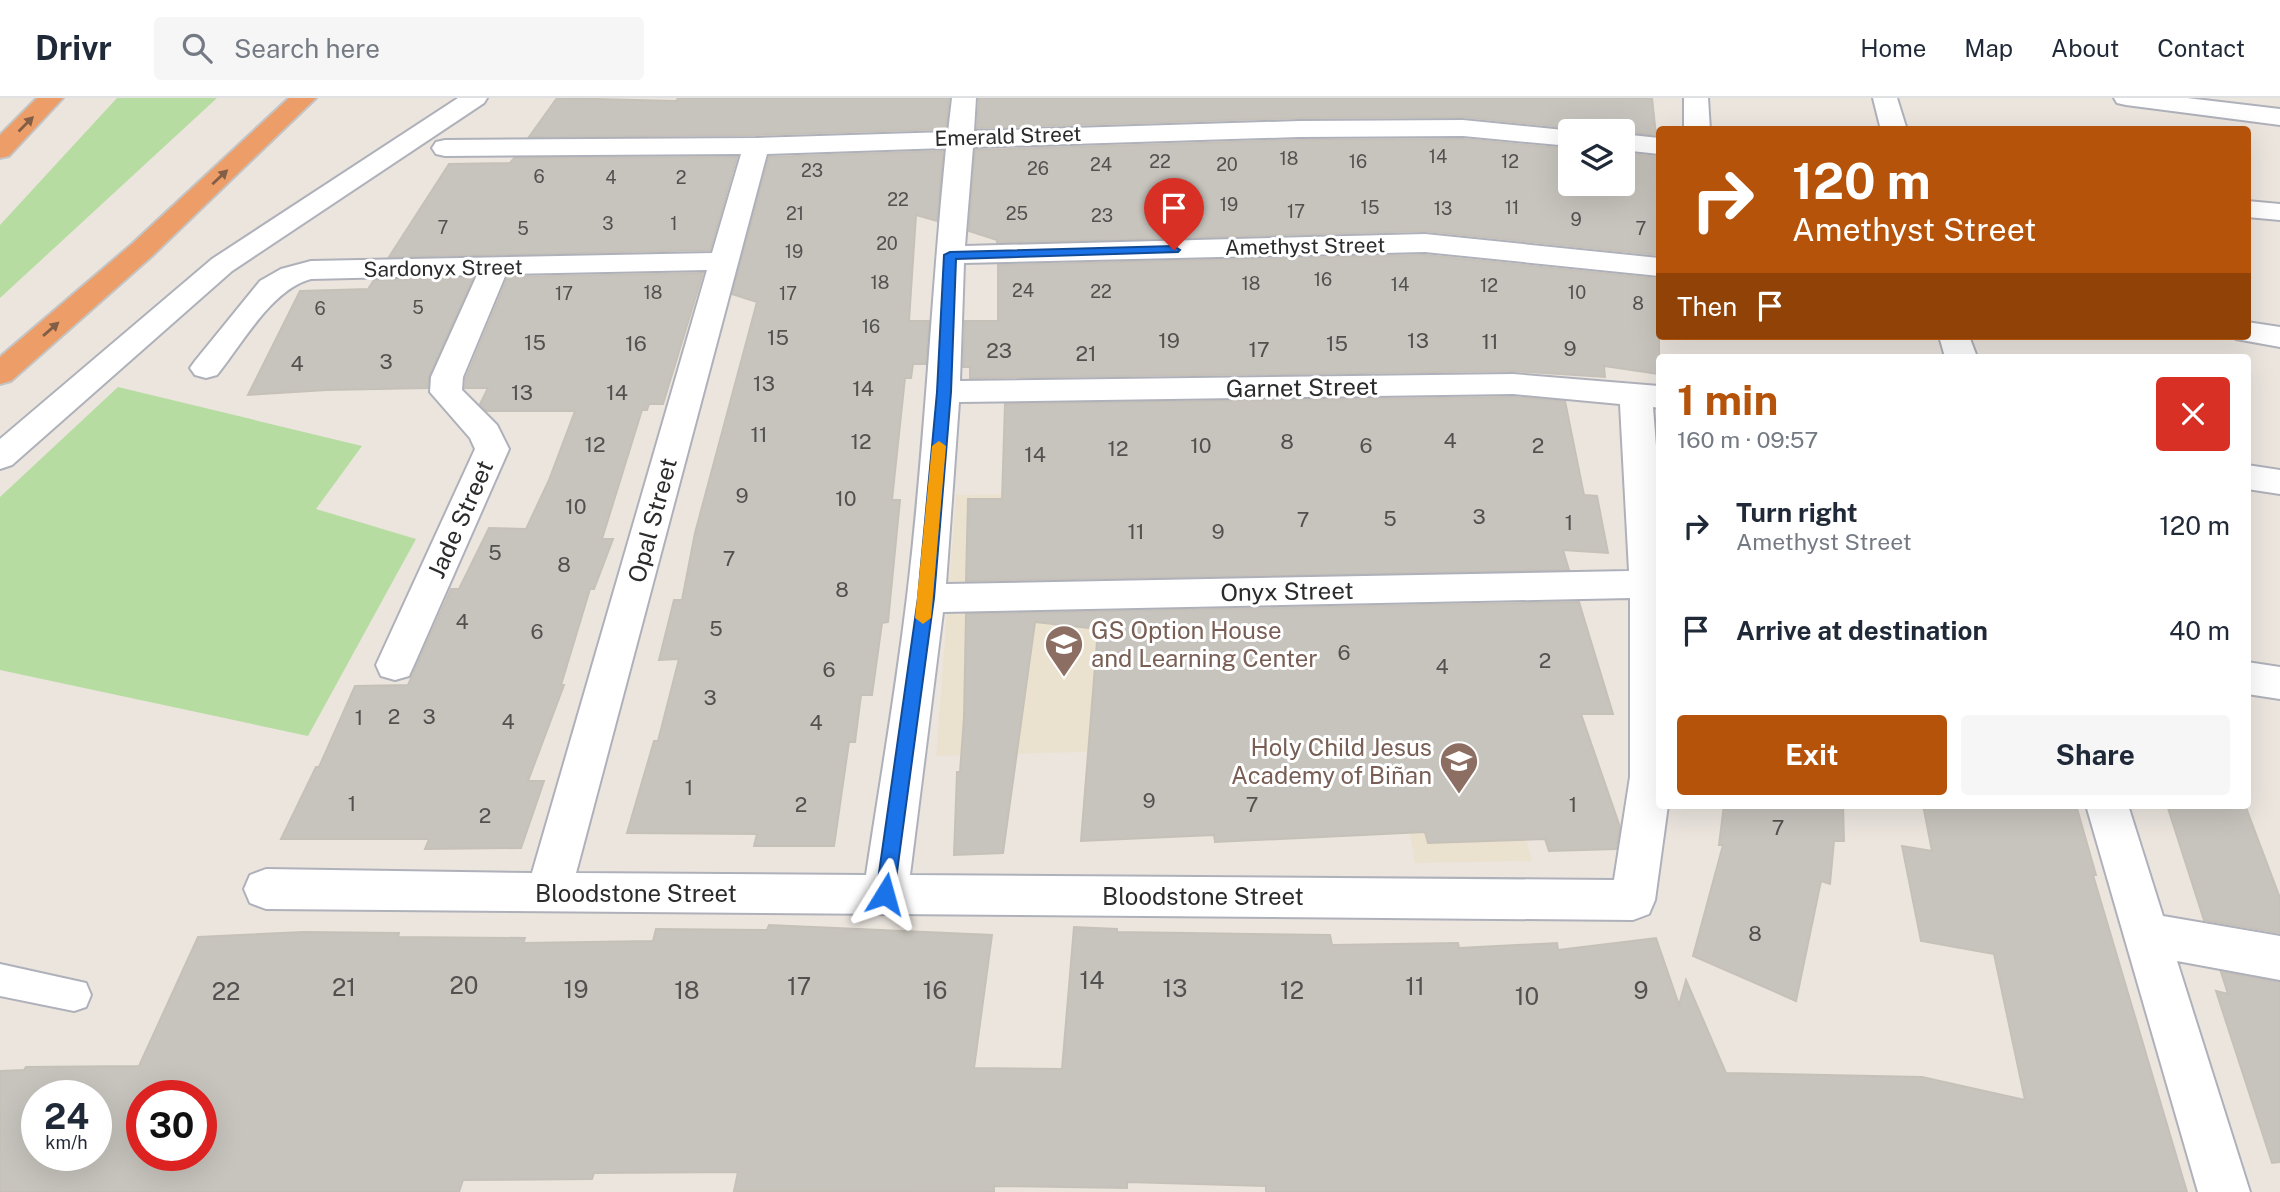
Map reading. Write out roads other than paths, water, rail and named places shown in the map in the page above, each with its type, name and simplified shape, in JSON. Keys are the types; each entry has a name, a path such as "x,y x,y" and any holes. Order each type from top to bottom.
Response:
{"highway":[{"path":"0,150 51,98"},
{"path":"0,374 142,250 304,98"}],"street":[{"path":"0,457 222,265 475,98"},
{"path":"885,894 926,598 944,392 950,255 964,98"},
{"path":"1696,98 1697,126"},
{"path":"1885,98 1893,126"},
{"path":"2126,98 2280,117"},
{"name":"Emerald Street","path":"445,148 756,146 962,137 1299,129 1463,128 1558,137"},
{"path":"1635,143 1656,146"},
{"name":"Opal Street","path":"548,893 756,146"},
{"path":"2251,209 2280,212"},
{"name":"Amethyst Street","path":"950,255 1425,243 1656,267"},
{"name":"Sardonyx Street","path":"206,368 270,287 291,275 311,270 723,261"},
{"name":"Jade Street","path":"395,665 492,449 485,433 446,392 447,377 495,268"},
{"path":"2251,333 2280,337"},
{"name":"Garnet Street","path":"944,392 1513,384 1647,395"},
{"name":"Bloodstone Street","path":"266,889 1633,900 1651,777 1647,395"},
{"path":"2251,478 2280,482"},
{"name":"Onyx Street","path":"926,598 1648,584"},
{"path":"2251,679 2280,683"},
{"path":"2108,809 2224,1192"},
{"path":"2144,934 2280,958"}],"lane":[{"path":"0,980 74,995"}],"place":[{"name":"GS Option House and Learning Center","path":"1064,678"},
{"name":"Holy Child Jesus Academy of Biñan","path":"1459,795"}]}
